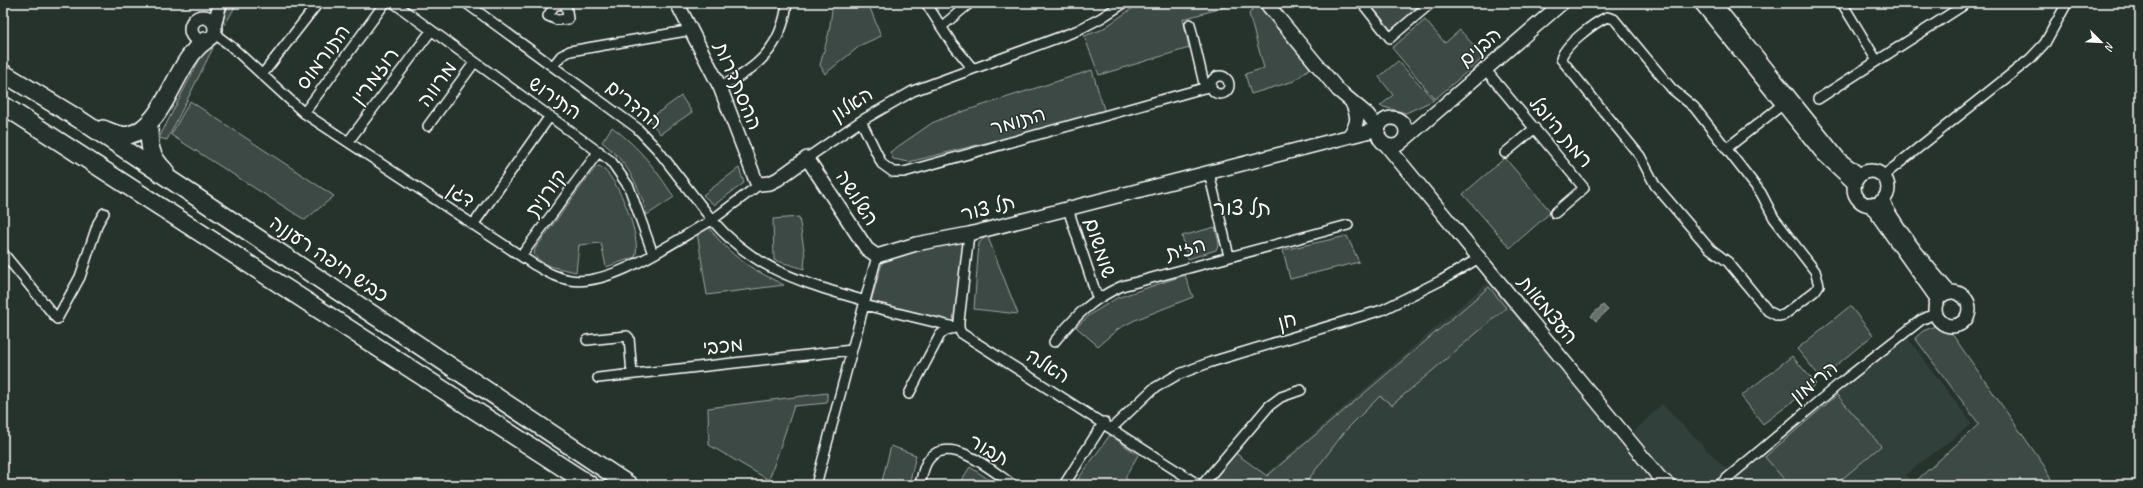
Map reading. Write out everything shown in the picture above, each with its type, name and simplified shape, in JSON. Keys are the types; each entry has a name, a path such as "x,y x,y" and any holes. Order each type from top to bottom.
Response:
{"highway":[{"path":"82,121 117,134 128,135 149,124 206,33"},
{"name":"כביש חיפה רעננה","path":"3,72 82,121 629,485"},
{"path":"3,105 590,485"},
{"path":"149,124 149,146 152,157 180,186"}],"street":[{"path":"206,33 192,24 195,19 217,3"},
{"path":"206,33 220,3"},
{"path":"262,75 318,3"},
{"name":"התורמוס","path":"304,113 385,3"},
{"name":"התירוש","path":"394,3 474,63 611,161 629,187 653,254"},
{"name":"ההדרים","path":"466,3 625,119 649,139 725,235 766,266 797,281 865,303 959,328"},
{"name":"ההסתדרות","path":"677,3 720,87 752,173 760,184"},
{"path":"720,87 750,70 771,49 778,36 787,3"},
{"path":"926,3 941,27 973,69"},
{"path":"941,27 970,3"},
{"name":"האלון","path":"760,184 770,183 778,179 861,121 913,91 1076,31 1101,18 1124,3"},
{"name":"העצמאות","path":"1266,3 1338,90 1356,105 1388,138 1404,168 1663,483"},
{"path":"1362,3 1390,38 1432,3"},
{"name":"הבנים","path":"1388,138 1443,106 1562,3"},
{"path":"1700,3 1823,154 1857,180"},
{"path":"1714,3 1857,180"},
{"path":"1842,3 1877,61"},
{"path":"1818,99 1966,3"},
{"path":"1882,176 2030,59 2045,43 2067,3"},
{"path":"201,16 210,18 206,33"},
{"path":"1607,17 1614,19 1672,89 1694,107 1727,148 1761,193 1774,218 1808,261 1817,278 1819,285 1815,291 1784,315 1778,316 1768,311 1728,262 1703,241 1655,185 1640,156 1565,66 1561,59 1562,54 1599,21 1607,17"},
{"name":"התומר","path":"861,121 882,164 893,172 904,172 1208,87 1190,24"},
{"path":"553,66 561,56 570,51 692,30"},
{"name":"רוזמרין","path":"348,142 431,31"},
{"name":"דגן","path":"206,33 232,47 304,113 553,276 571,280 592,280 608,276 653,254 712,220"},
{"name":"מרווה","path":"428,126 474,63"},
{"name":"רמת היובל","path":"1485,69 1584,188 1555,213"},
{"path":"1343,138 1357,123 1358,116 1356,105"},
{"name":"העצמאות","path":"1356,105 1395,120"},
{"path":"1727,148 1782,105"},
{"name":"הבנים","path":"1395,120 1412,119 1443,106"},
{"path":"473,225 550,116"},
{"path":"1395,120 1406,130 1388,138 1382,122 1395,120"},
{"path":"1505,153 1535,128"},
{"name":"תל צור","path":"877,256 916,244 969,234 1343,138 1388,138"},
{"name":"קורנית","path":"521,256 599,151"},
{"name":"השלושה","path":"807,158 867,249 877,256"},
{"path":"1876,203 1887,192 1888,186 1882,176 1869,171 1857,180 1855,193 1857,198 1861,202 1876,203 1891,217 1926,265 1949,292 1958,293 1966,299 1968,304 1968,316 1960,324 1949,326 1939,320 1937,307 1876,203"},
{"path":"1209,173 1229,256"},
{"path":"712,220 760,184"},
{"name":"שומשום","path":"1068,209 1097,298"},
{"path":"3,253 57,319 80,277 98,223 104,213"},
{"name":"הזית","path":"1054,342 1073,319 1097,298 1134,282 1348,225"},
{"path":"909,394 943,332 959,328 969,234"},
{"path":"816,485 877,256"},
{"name":"חן","path":"1112,428 1153,389 1177,375 1211,362 1382,310 1442,280 1478,258"},
{"path":"1937,307 1949,292"},
{"name":"הרימון","path":"1719,485 1838,385 1937,307"},
{"name":"האלה","path":"959,328 966,337 1104,422 1201,485"},
{"path":"587,340 627,336 629,338 632,374"},
{"name":"מכבי","path":"598,378 852,350"},
{"path":"1201,485 1269,406 1281,397 1301,390"},
{"path":"1064,485 1104,422"},
{"name":"תבור","path":"920,485 928,460 940,451 946,450 965,454 1013,485"}],"shaded area":[{"path":"230,3 237,3 225,25 222,19"},
{"path":"833,3 868,3 881,36 861,45 825,74 820,65 829,32"},
{"path":"1140,3 1169,3 1171,5 1173,3 1240,3 1183,19 1189,48 1099,75 1084,36 1101,30"},
{"path":"1256,3 1310,68 1294,81 1251,94 1245,74 1264,68 1249,14"},
{"path":"1369,3 1422,3 1391,30"},
{"path":"1425,20 1445,43 1460,30 1484,57 1435,99 1392,48"},
{"path":"213,48 167,140 159,138 203,53 207,49"},
{"path":"1398,61 1434,100 1406,113 1380,106 1393,95 1379,77"},
{"path":"1092,70 1105,113 909,162 893,159 890,152 932,123 946,117"},
{"path":"681,96 692,112 660,134 649,119"},
{"path":"190,101 334,196 305,220 171,135"},
{"path":"612,127 639,151 660,176 674,197 647,215 640,193 631,174 618,157 602,142"},
{"path":"1505,158 1551,212 1510,248 1463,194"},
{"path":"599,166 613,181 627,208 635,237 635,257 606,267 601,243 579,245 576,272 547,265 534,254 535,249 595,168"},
{"path":"739,168 744,183 714,205 703,195"},
{"path":"799,217 805,256 804,269 774,260 773,219"},
{"path":"708,227 734,255 761,273 784,285 707,295 697,232"},
{"path":"1215,227 1219,243 1216,250 1188,259 1182,236"},
{"path":"987,235 1018,314 974,309 979,243"},
{"path":"1347,236 1359,262 1290,279 1283,250"},
{"path":"964,239 955,324 870,305 883,260"},
{"path":"1185,275 1193,297 1135,320 1118,329 1098,346 1076,327 1091,314 1117,298"},
{"path":"1488,282 1623,443 1662,404 1726,469 1904,333 1972,424 1905,475 1914,485 1254,485"},
{"path":"1489,287 1506,308 1392,405 1380,396 1346,430 1304,485 1207,485 1234,452 1267,476"},
{"path":"1603,305 1608,310 1596,321 1591,316"},
{"path":"1850,306 1873,335 1821,378 1797,349"},
{"path":"1935,326 1952,334 2045,467 2054,485 1921,485 1917,480 1979,424 1915,338 1923,331"},
{"path":"1792,356 1816,384 1763,424 1741,396"},
{"path":"827,393 827,403 794,406 769,480 709,445 708,408"},
{"path":"1837,395 1881,446 1835,485 1789,485 1765,457"},
{"path":"1110,435 1138,455 1125,478 1135,485 1081,485 1076,482"},
{"path":"891,446 916,455 909,485 881,485"},
{"path":"970,467 997,485 958,485"}],"district":[{"name":"תל צור","path":"1242,208"}]}
